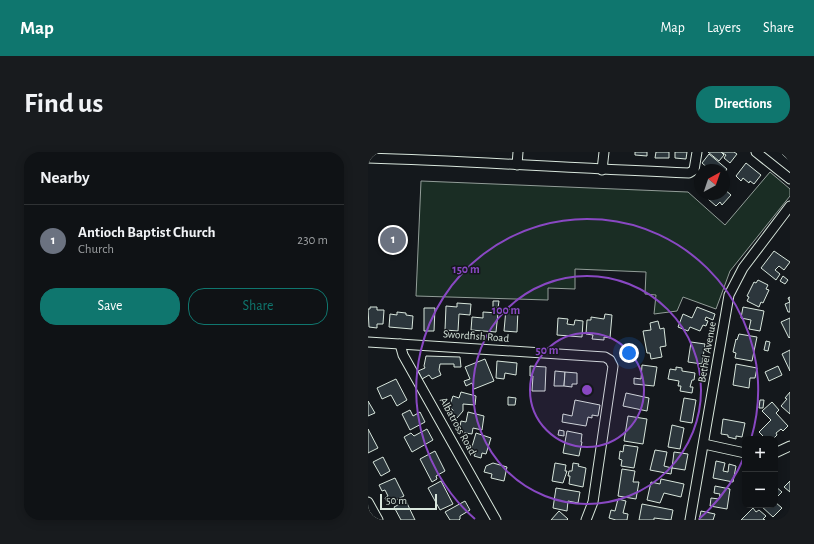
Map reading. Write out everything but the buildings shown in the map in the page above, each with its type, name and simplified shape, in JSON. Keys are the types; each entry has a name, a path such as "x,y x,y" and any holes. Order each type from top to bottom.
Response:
{"street":[{"path":"517,165 518,152"},
{"path":"602,170 604,152"},
{"path":"368,158 423,156 517,165 689,173 694,170 697,152"},
{"path":"756,152 790,179"},
{"name":"Bethel Avenue","path":"690,520 729,295 743,268 790,206"},
{"name":"Swordfish Road","path":"368,342 605,357 610,360 613,366 607,411 593,502 586,520"},
{"name":"Albatross Road","path":"400,344 403,355 496,520"},
{"path":"704,444 742,452"},
{"path":"778,452 790,446"},
{"path":"368,502 378,520"}],"green space":[{"path":"770,172 790,189 790,196 730,271 716,309 683,297 677,311 654,314 656,295 645,294 646,272 575,269 575,289 548,288 548,300 416,296 421,181 688,192 694,197 694,200 697,200 725,225"}],"place":[{"name":"Antioch Baptist Church","path":"393,240"}]}
